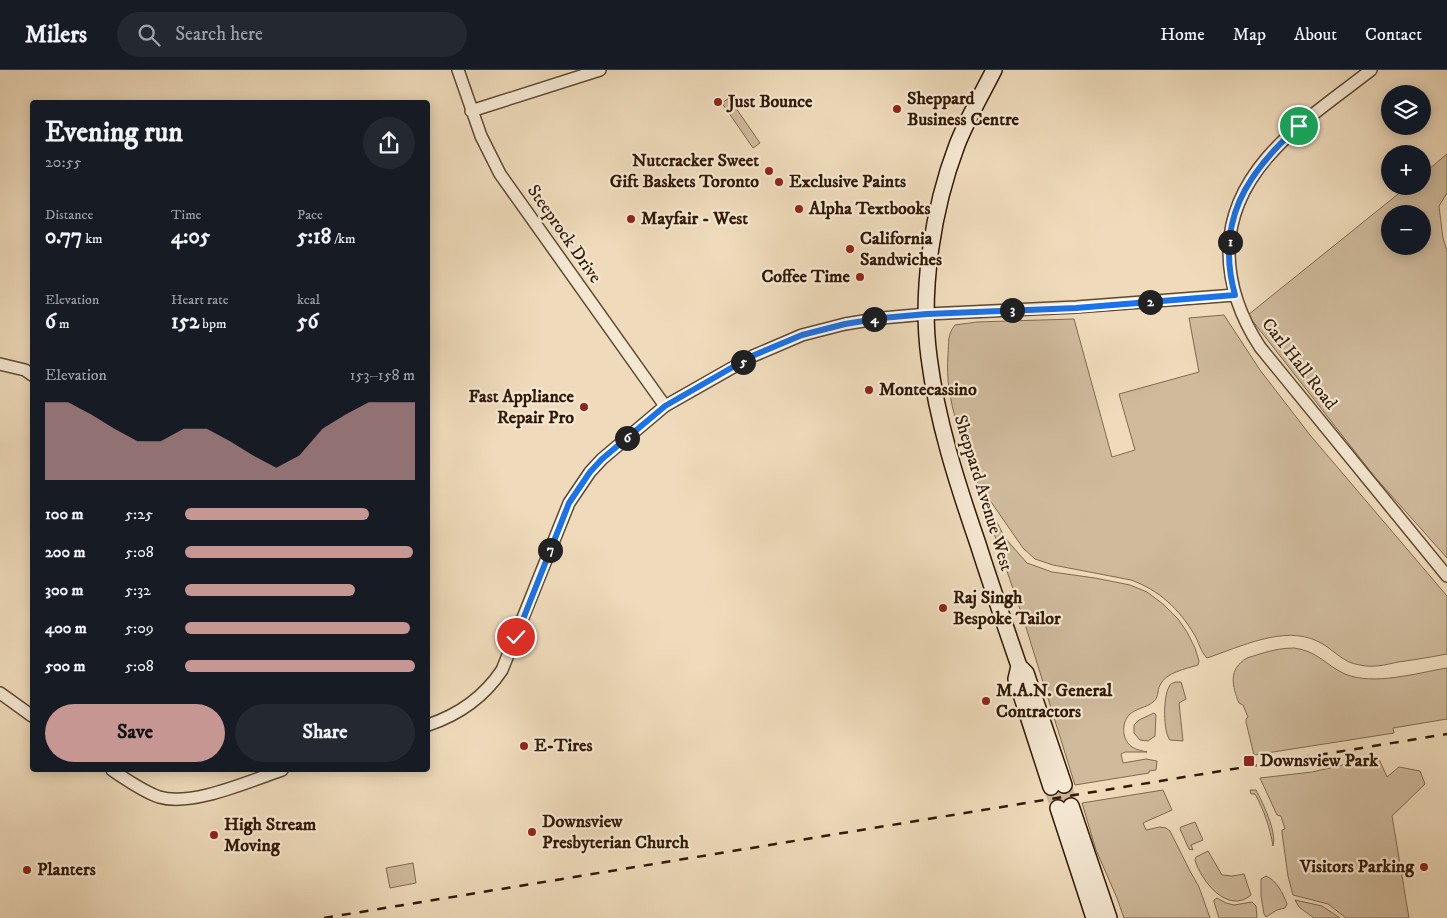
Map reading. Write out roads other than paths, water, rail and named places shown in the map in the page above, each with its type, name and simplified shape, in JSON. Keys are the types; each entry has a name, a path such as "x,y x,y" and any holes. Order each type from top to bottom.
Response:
{"main road":[{"name":"Sheppard Avenue West","path":"994,70 957,144 934,227 927,314 929,356 936,403 954,474 1019,666 1026,673 1058,786"},
{"path":"1094,918 1064,807 1109,918"}],"street":[{"name":"Steeprock Drive","path":"458,70 471,111 486,148 500,174 665,406"},
{"path":"471,111 600,70"},
{"name":"Carl Hall Road","path":"1371,70 1288,136 1262,164 1248,183 1235,210 1230,232 1230,266 1235,295 1243,317 1260,347 1447,576"},
{"path":"430,724 463,709 481,695 502,670 565,512 590,472 602,459 665,406 752,356 802,335 845,324 882,318 927,314 1076,308 1235,295"},
{"path":"0,364 25,370 30,374"},
{"path":"0,693 30,715"},
{"path":"115,772 139,788 159,797 178,800 204,796 276,772"}],"tunnel":[{"path":"1064,785 1071,806"},
{"path":"1051,787 1058,808"}],"railway":[{"path":"324,918 1447,734"}],"place":[{"name":"Just Bounce","path":"718,102"},
{"name":"Sheppard Business Centre","path":"897,109"},
{"name":"Nutcracker Sweet Gift Baskets Toronto","path":"769,171"},
{"name":"Exclusive Paints","path":"779,182"},
{"name":"Alpha Textbooks","path":"799,209"},
{"name":"Mayfair - West","path":"631,219"},
{"name":"California Sandwiches","path":"850,249"},
{"name":"Coffee Time","path":"860,277"},
{"name":"Montecassino","path":"869,390"},
{"name":"Fast Appliance Repair Pro","path":"584,407"},
{"name":"Raj Singh Bespoke Tailor","path":"943,608"},
{"name":"M.A.N. General Contractors","path":"986,701"},
{"name":"E-Tires","path":"524,746"},
{"name":"Downsview Park","path":"1249,761"},
{"name":"Downsview Presbyterian Church","path":"532,832"},
{"name":"High Stream Moving","path":"214,835"},
{"name":"Visitors Parking","path":"1424,867"},
{"name":"Planters","path":"27,870"}]}
